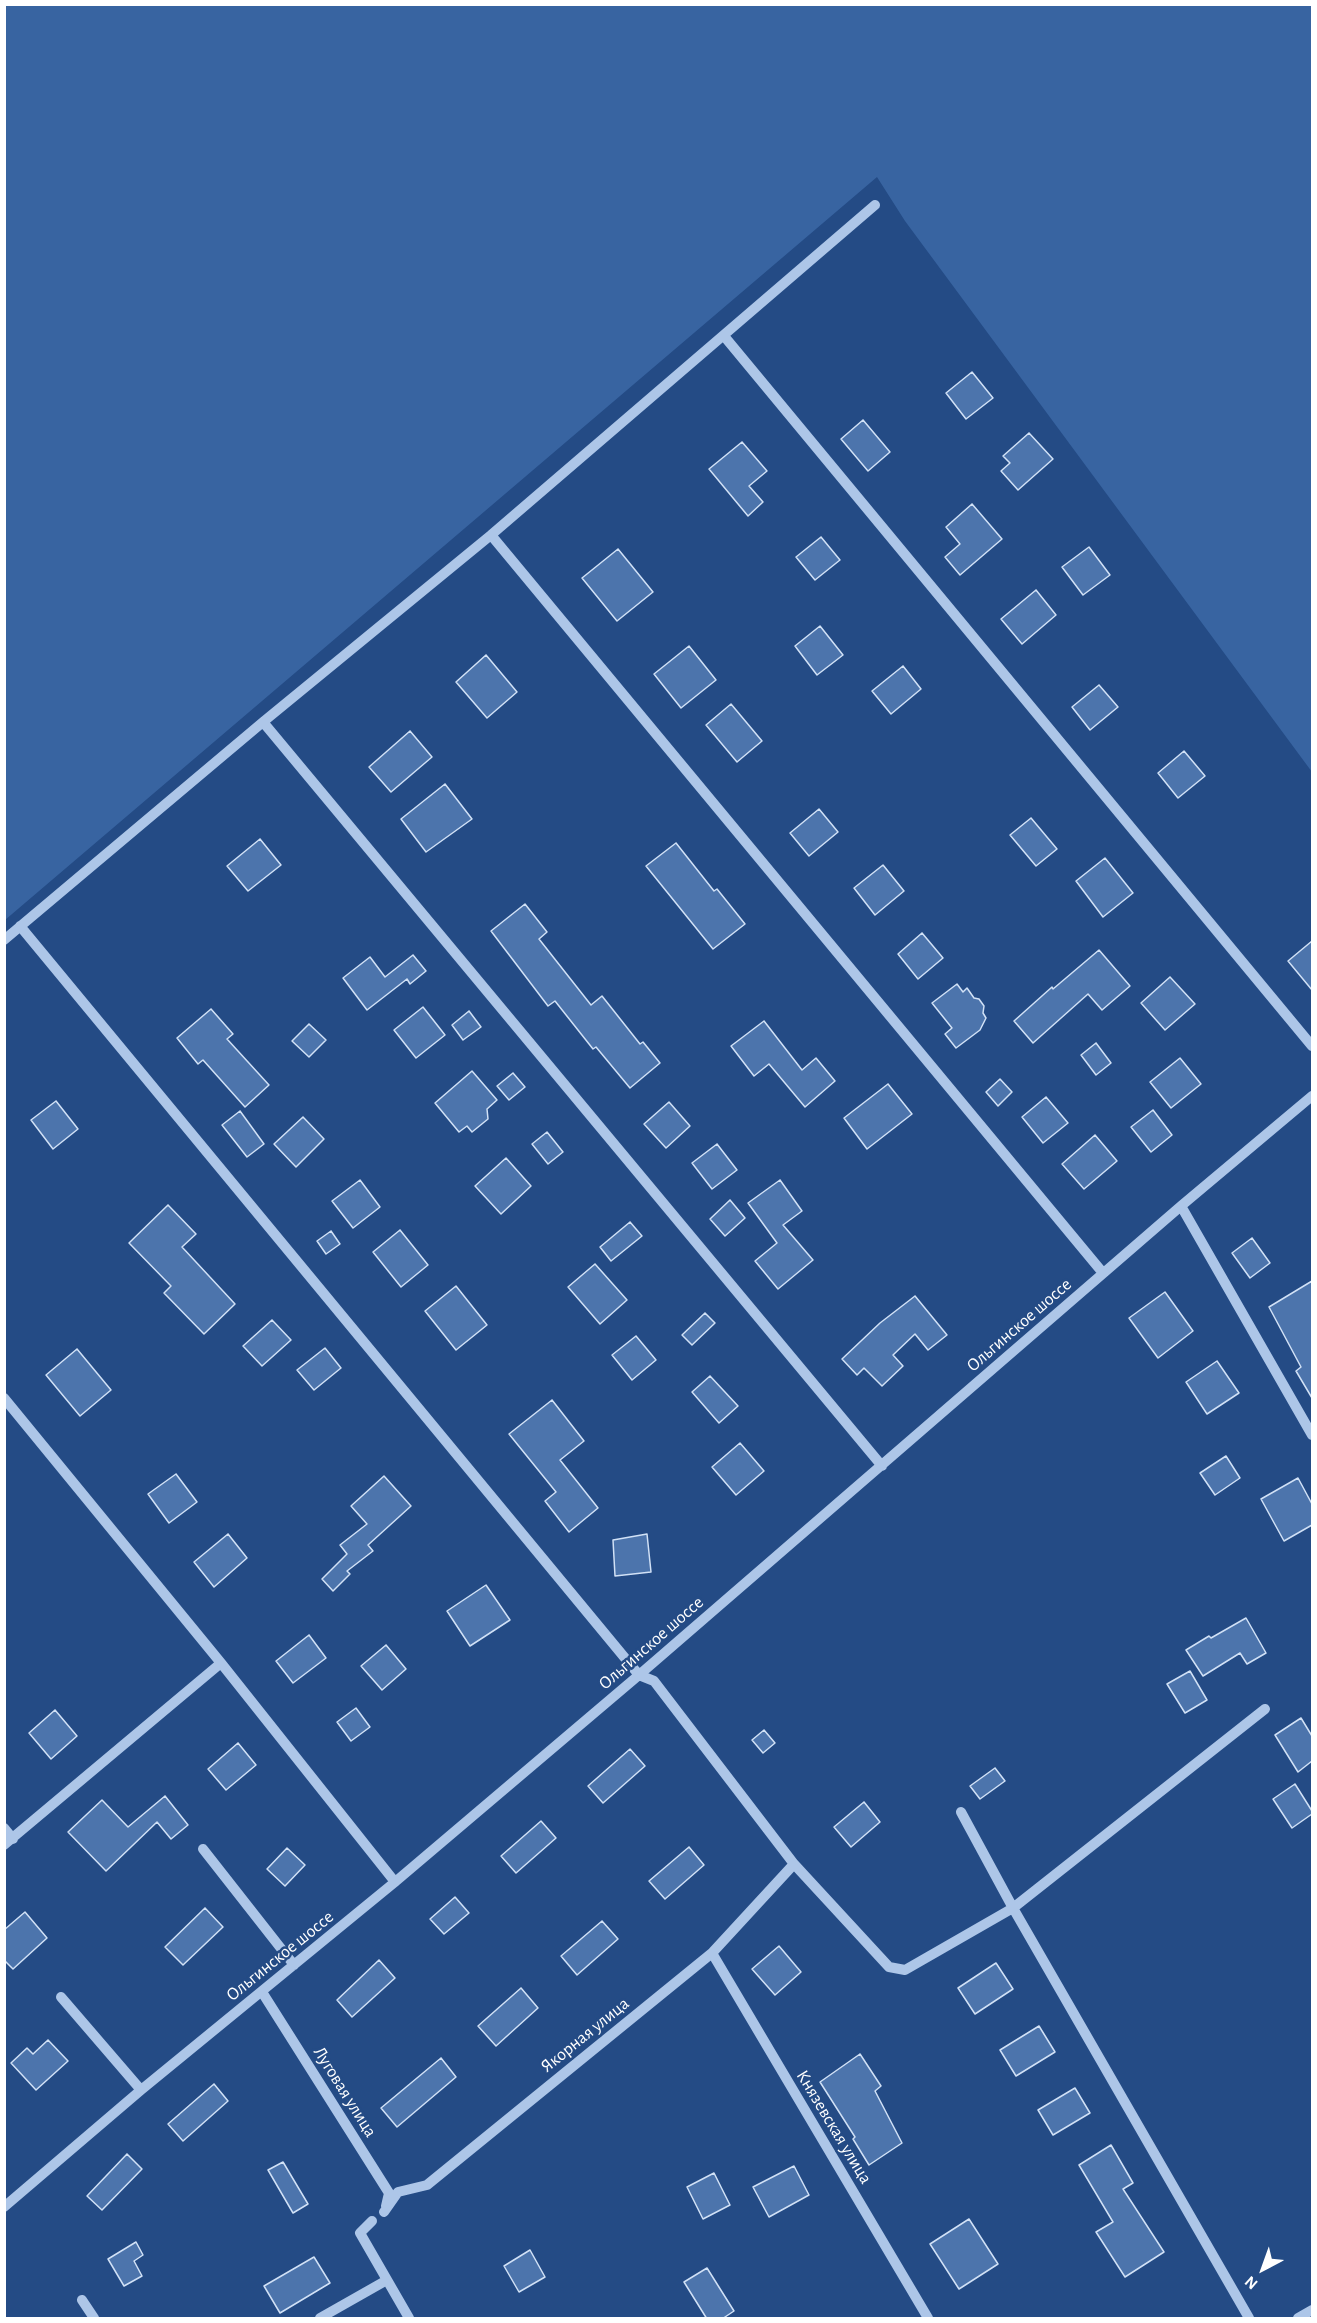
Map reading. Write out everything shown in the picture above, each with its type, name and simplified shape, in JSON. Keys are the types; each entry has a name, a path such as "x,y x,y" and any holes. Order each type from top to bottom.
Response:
{"street":[{"path":"4,940 492,535 875,204"},
{"path":"724,336 1312,1046"},
{"path":"492,535 1103,1273"},
{"path":"264,722 882,1466"},
{"path":"20,926 639,1675 654,1680 794,1864 889,1967 905,1970 1013,1908 1265,1709"},
{"name":"Ольгинское шоссе","path":"4,2207 141,2090 395,1882 639,1675 1103,1273 1312,1096"},
{"path":"1181,1206 1312,1435"},
{"path":"4,1398 395,1882"},
{"path":"4,1827 9,1842 221,1664"},
{"path":"961,1812 1013,1908 1248,2319"},
{"path":"203,1849 294,1965"},
{"name":"Якорная улица","path":"384,2212 398,2192 427,2185 712,1953 794,1864"},
{"name":"Князевская улица","path":"712,1953 928,2319"},
{"name":"Луговая улица","path":"262,1992 389,2193 384,2212"},
{"path":"61,1997 141,2090"},
{"path":"372,2222 360,2233 409,2319"},
{"path":"320,2319 387,2280"},
{"path":"82,2300 94,2319"},
{"path":"1298,2319 1312,2310"}],"shaded area":[{"path":"5,4 1312,5 1312,772 905,221 877,177 5,920"}],"building":[{"path":"972,372 993,398 966,419 946,393"},
{"path":"863,420 890,452 868,471 841,439"},
{"path":"1029,433 1053,459 1018,490 1001,471 1010,463 1003,456"},
{"path":"742,442 767,471 749,486 763,502 748,516 709,469"},
{"path":"972,504 1002,539 960,575 945,557 960,544 946,527"},
{"path":"821,537 840,560 815,580 796,557"},
{"path":"1089,547 1110,575 1083,595 1062,567"},
{"path":"618,549 653,592 617,621 582,578"},
{"path":"1036,590 1056,615 1022,644 1001,619"},
{"path":"820,626 843,655 817,675 795,646"},
{"path":"689,646 716,680 681,708 654,674"},
{"path":"486,655 517,692 487,718 456,682"},
{"path":"903,666 921,689 891,714 872,691"},
{"path":"1099,685 1118,707 1090,730 1072,707"},
{"path":"731,704 762,741 737,762 706,725"},
{"path":"410,731 432,757 391,792 369,767"},
{"path":"1184,751 1205,776 1178,798 1158,773"},
{"path":"445,784 472,819 426,852 401,819"},
{"path":"819,809 838,832 809,856 790,833"},
{"path":"1031,818 1057,849 1036,866 1010,835"},
{"path":"260,839 281,865 248,891 227,866"},
{"path":"676,843 714,891 717,889 745,924 713,949 646,866"},
{"path":"1105,858 1133,893 1103,917 1076,881"},
{"path":"883,865 904,891 875,915 854,888"},
{"path":"525,904 547,932 539,939 591,1005 602,996 640,1044 643,1042 660,1063 630,1088 596,1047 593,1049 555,1001 548,1006 491,931"},
{"path":"922,933 943,958 918,979 898,954"},
{"path":"1312,941 1312,990 1288,961"},
{"path":"1099,950 1130,986 1102,1010 1088,994 1033,1043 1014,1021"},
{"path":"413,955 426,971 410,984 407,979 367,1010 343,978 370,957 385,977"},
{"path":"1170,977 1195,1004 1165,1030 1141,1003"},
{"path":"957,984 963,992 967,988 974,998 979,999 984,1006 983,1013 986,1018 980,1030 956,1048 945,1034 952,1028 932,1003"},
{"path":"423,1007 445,1035 416,1058 394,1030"},
{"path":"211,1009 233,1034 227,1039 269,1085 245,1107 203,1060 198,1064 177,1038"},
{"path":"469,1011 481,1027 463,1040 452,1025"},
{"path":"764,1021 802,1070 816,1058 835,1081 805,1107 769,1064 754,1076 731,1046"},
{"path":"309,1024 326,1040 309,1057 292,1041"},
{"path":"1096,1043 1111,1063 1096,1075 1081,1055"},
{"path":"1180,1058 1201,1084 1171,1108 1150,1082"},
{"path":"472,1071 497,1100 487,1109 488,1119 472,1132 467,1126 459,1132 435,1103"},
{"path":"513,1073 525,1087 509,1100 497,1086"},
{"path":"1000,1079 1012,1092 998,1106 986,1092"},
{"path":"888,1084 912,1114 867,1149 844,1118"},
{"path":"1046,1097 1068,1123 1043,1143 1022,1117"},
{"path":"56,1101 78,1129 53,1149 31,1120"},
{"path":"669,1102 690,1126 666,1148 644,1124"},
{"path":"1153,1110 1172,1135 1151,1152 1131,1127"},
{"path":"240,1111 264,1144 247,1157 222,1125"},
{"path":"303,1117 324,1139 296,1167 274,1144"},
{"path":"547,1132 563,1152 548,1164 532,1144"},
{"path":"1095,1135 1117,1161 1084,1189 1062,1164"},
{"path":"717,1144 737,1170 712,1189 692,1163"},
{"path":"506,1158 531,1186 501,1214 475,1186"},
{"path":"360,1180 380,1207 353,1228 332,1201"},
{"path":"780,1180 802,1211 783,1225 813,1260 778,1289 755,1261 777,1243 748,1203"},
{"path":"730,1200 745,1218 725,1236 710,1219"},
{"path":"168,1205 196,1234 182,1247 235,1304 204,1334 164,1293 171,1286 129,1243"},
{"path":"630,1222 642,1236 611,1261 600,1247"},
{"path":"400,1230 428,1265 401,1287 373,1252"},
{"path":"331,1231 340,1244 326,1254 317,1241"},
{"path":"1252,1238 1270,1263 1250,1278 1232,1253"},
{"path":"595,1264 627,1300 600,1324 568,1287"},
{"path":"1312,1281 1312,1398 1296,1371 1301,1367 1269,1307"},
{"path":"456,1286 487,1325 456,1350 425,1311"},
{"path":"1165,1292 1193,1331 1158,1358 1129,1318"},
{"path":"915,1296 947,1335 928,1350 915,1334 893,1355 903,1366 882,1386 864,1368 857,1375 842,1359 880,1323"},
{"path":"705,1313 715,1323 692,1345 682,1335"},
{"path":"272,1320 291,1340 262,1366 243,1346"},
{"path":"636,1336 656,1360 632,1380 612,1355"},
{"path":"325,1348 341,1368 314,1390 297,1370"},
{"path":"77,1349 111,1390 80,1416 46,1375"},
{"path":"1217,1361 1239,1393 1207,1414 1186,1382"},
{"path":"710,1376 738,1406 719,1423 692,1392"},
{"path":"552,1400 584,1441 560,1460 598,1508 569,1532 545,1501 556,1492 509,1434"},
{"path":"740,1443 764,1471 736,1495 712,1467"},
{"path":"1226,1456 1240,1478 1215,1495 1200,1473"},
{"path":"176,1474 197,1502 169,1523 148,1494"},
{"path":"384,1476 411,1506 368,1545 373,1551 347,1571 350,1574 333,1591 322,1579 347,1554 340,1545 367,1524 351,1506"},
{"path":"1298,1478 1312,1504 1312,1525 1284,1541 1261,1499"},
{"path":"228,1534 247,1558 214,1587 194,1562"},
{"path":"647,1534 651,1572 615,1576 613,1540"},
{"path":"486,1585 510,1620 470,1646 447,1611"},
{"path":"1246,1618 1266,1653 1247,1664 1240,1653 1203,1676 1186,1650"},
{"path":"309,1635 326,1658 293,1683 276,1661"},
{"path":"386,1645 406,1669 382,1690 361,1666"},
{"path":"1190,1671 1207,1700 1185,1713 1167,1684"},
{"path":"356,1708 370,1727 351,1741 337,1722"},
{"path":"55,1710 77,1736 51,1759 29,1733"},
{"path":"1301,1718 1312,1736 1312,1761 1298,1772 1275,1735"},
{"path":"764,1730 775,1743 763,1753 752,1740"},
{"path":"238,1743 256,1765 226,1790 208,1769"},
{"path":"630,1749 645,1766 603,1803 588,1786"},
{"path":"995,1768 1005,1781 980,1799 970,1786"},
{"path":"1295,1784 1312,1814 1292,1828 1273,1799"},
{"path":"165,1796 188,1825 171,1839 157,1822 106,1871 68,1832 102,1800 128,1827"},
{"path":"864,1802 880,1822 851,1847 834,1827"},
{"path":"541,1821 556,1838 516,1873 501,1856"},
{"path":"689,1847 704,1865 665,1899 649,1881"},
{"path":"287,1848 305,1865 285,1886 267,1869"},
{"path":"455,1897 469,1913 444,1934 430,1919"},
{"path":"205,1908 223,1927 183,1965 165,1947"},
{"path":"25,1912 47,1938 13,1969 4,1960 4,1930"},
{"path":"602,1921 618,1939 577,1975 561,1956"},
{"path":"779,1946 801,1972 775,1995 752,1969"},
{"path":"379,1960 395,1978 352,2017 337,2000"},
{"path":"996,1963 1013,1989 975,2014 958,1988"},
{"path":"521,1988 538,2008 496,2046 478,2026"},
{"path":"1039,2026 1055,2052 1016,2076 1000,2050"},
{"path":"48,2040 68,2061 36,2090 11,2063 27,2048 33,2054"},
{"path":"860,2054 881,2086 875,2091 902,2143 869,2165 853,2139 855,2137 820,2082"},
{"path":"441,2058 456,2077 397,2127 381,2108"},
{"path":"214,2084 228,2101 183,2141 168,2124"},
{"path":"1075,2088 1090,2113 1053,2135 1038,2110"},
{"path":"1111,2145 1133,2183 1123,2189 1164,2252 1125,2277 1096,2232 1113,2222 1079,2165"},
{"path":"127,2154 142,2169 102,2210 87,2196"},
{"path":"283,2162 308,2204 293,2213 268,2170"},
{"path":"794,2166 809,2195 769,2217 753,2187"},
{"path":"714,2173 730,2205 703,2219 687,2187"},
{"path":"969,2219 998,2264 959,2289 930,2244"},
{"path":"136,2242 143,2255 134,2261 142,2276 124,2286 108,2259"},
{"path":"530,2250 545,2277 519,2292 504,2266"},
{"path":"314,2257 330,2283 280,2313 264,2286"},
{"path":"707,2268 734,2311 722,2319 707,2319 684,2282"}]}
